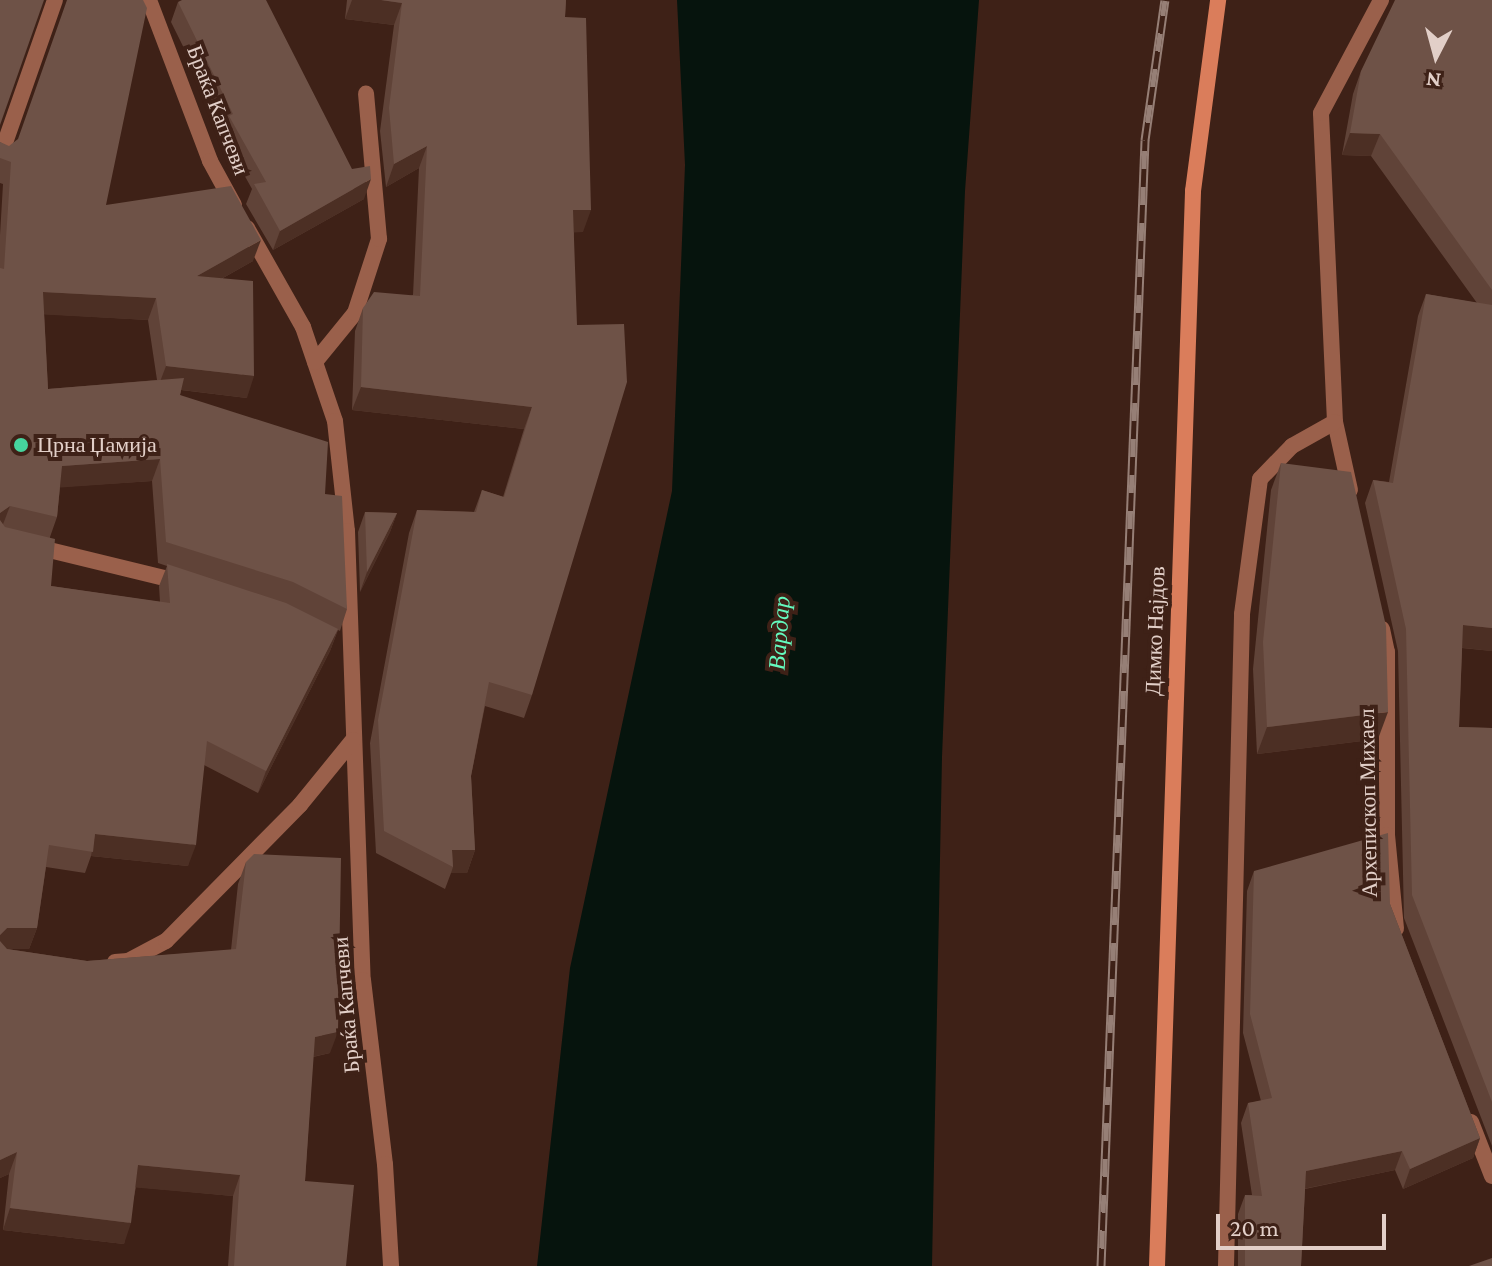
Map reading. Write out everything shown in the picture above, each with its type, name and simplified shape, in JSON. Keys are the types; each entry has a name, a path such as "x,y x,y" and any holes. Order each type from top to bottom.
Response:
{"main road":[{"name":"Димко Најдов","path":"1157,1266 1193,191 1218,0"}],"street":[{"path":"0,157 55,0"},
{"name":"Браќа Капчеви","path":"149,0 210,161 303,327 335,421 347,531 341,644 353,740 363,980 391,1266"},
{"path":"1356,514 1335,422 1321,113 1381,0"},
{"path":"315,362 355,313 379,239 366,94"},
{"path":"1226,1266 1246,584 1260,479 1292,446 1335,422"},
{"path":"0,538 194,586"},
{"name":"Архепископ Михаел","path":"1377,606 1387,652 1393,920 1404,948"},
{"path":"96,962 128,961 166,941 300,805 353,740"},
{"path":"1464,1103 1492,1176"}],"water":[{"name":"Вардар","path":"677,0 979,0 965,191 942,757 932,1266 537,1266 570,968 672,491 685,165"}],"building":[{"path":"0,0 44,0 0,125"},
{"path":"67,0 143,0 147,8 106,205 231,186 261,240 197,276 253,281 254,376 166,366 156,298 43,292 48,389 184,378 180,395 328,442 325,494 342,496 347,609 293,582 166,542 160,459 62,466 57,517 10,506 0,513 0,268 4,269 11,162 0,158 0,142 9,146 18,139"},
{"path":"266,0 352,169 370,166 371,179 280,231 254,184 266,182 229,116 233,114 178,2"},
{"path":"381,0 566,0 565,17 586,18 591,210 573,210 577,325 624,324 627,382 532,695 489,682 471,776 475,850 452,850 453,867 384,831 378,720 417,510 476,512 482,490 504,497 532,407 361,387 363,308 374,292 420,296 427,146 394,164 389,108 402,3"},
{"path":"1395,0 1492,0 1492,290 1380,134 1350,133 1361,71"},
{"path":"1426,294 1492,305 1492,628 1463,625 1459,727 1492,728 1492,1102 1412,895 1406,629 1373,480 1393,483"},
{"path":"1281,463 1351,472 1386,626 1388,712 1267,727 1263,642"},
{"path":"365,512 397,513 367,572"},
{"path":"0,520 5,527 55,539 51,586 170,603 167,564 286,603 338,629 266,771 207,741 196,845 95,834 93,852 49,845 37,928 7,928 0,935"},
{"path":"1388,833 1390,904 1480,1138 1410,1169 1402,1151 1306,1171 1301,1266 1245,1266 1245,1195 1262,1196 1248,1103 1272,1098 1250,1014 1254,871"},
{"path":"254,854 341,858 338,1032 315,1037 305,1181 354,1185 346,1266 234,1266 240,1175 138,1165 131,1223 10,1208 17,1152 0,1160 0,941 7,949 87,961 236,949 246,862"},
{"path":"1492,1258 1492,1266 1469,1266"}],"railway":[{"path":"1101,1266 1145,140 1165,0"}],"place":[{"name":"Црна Џамија","path":"21,445"}]}
